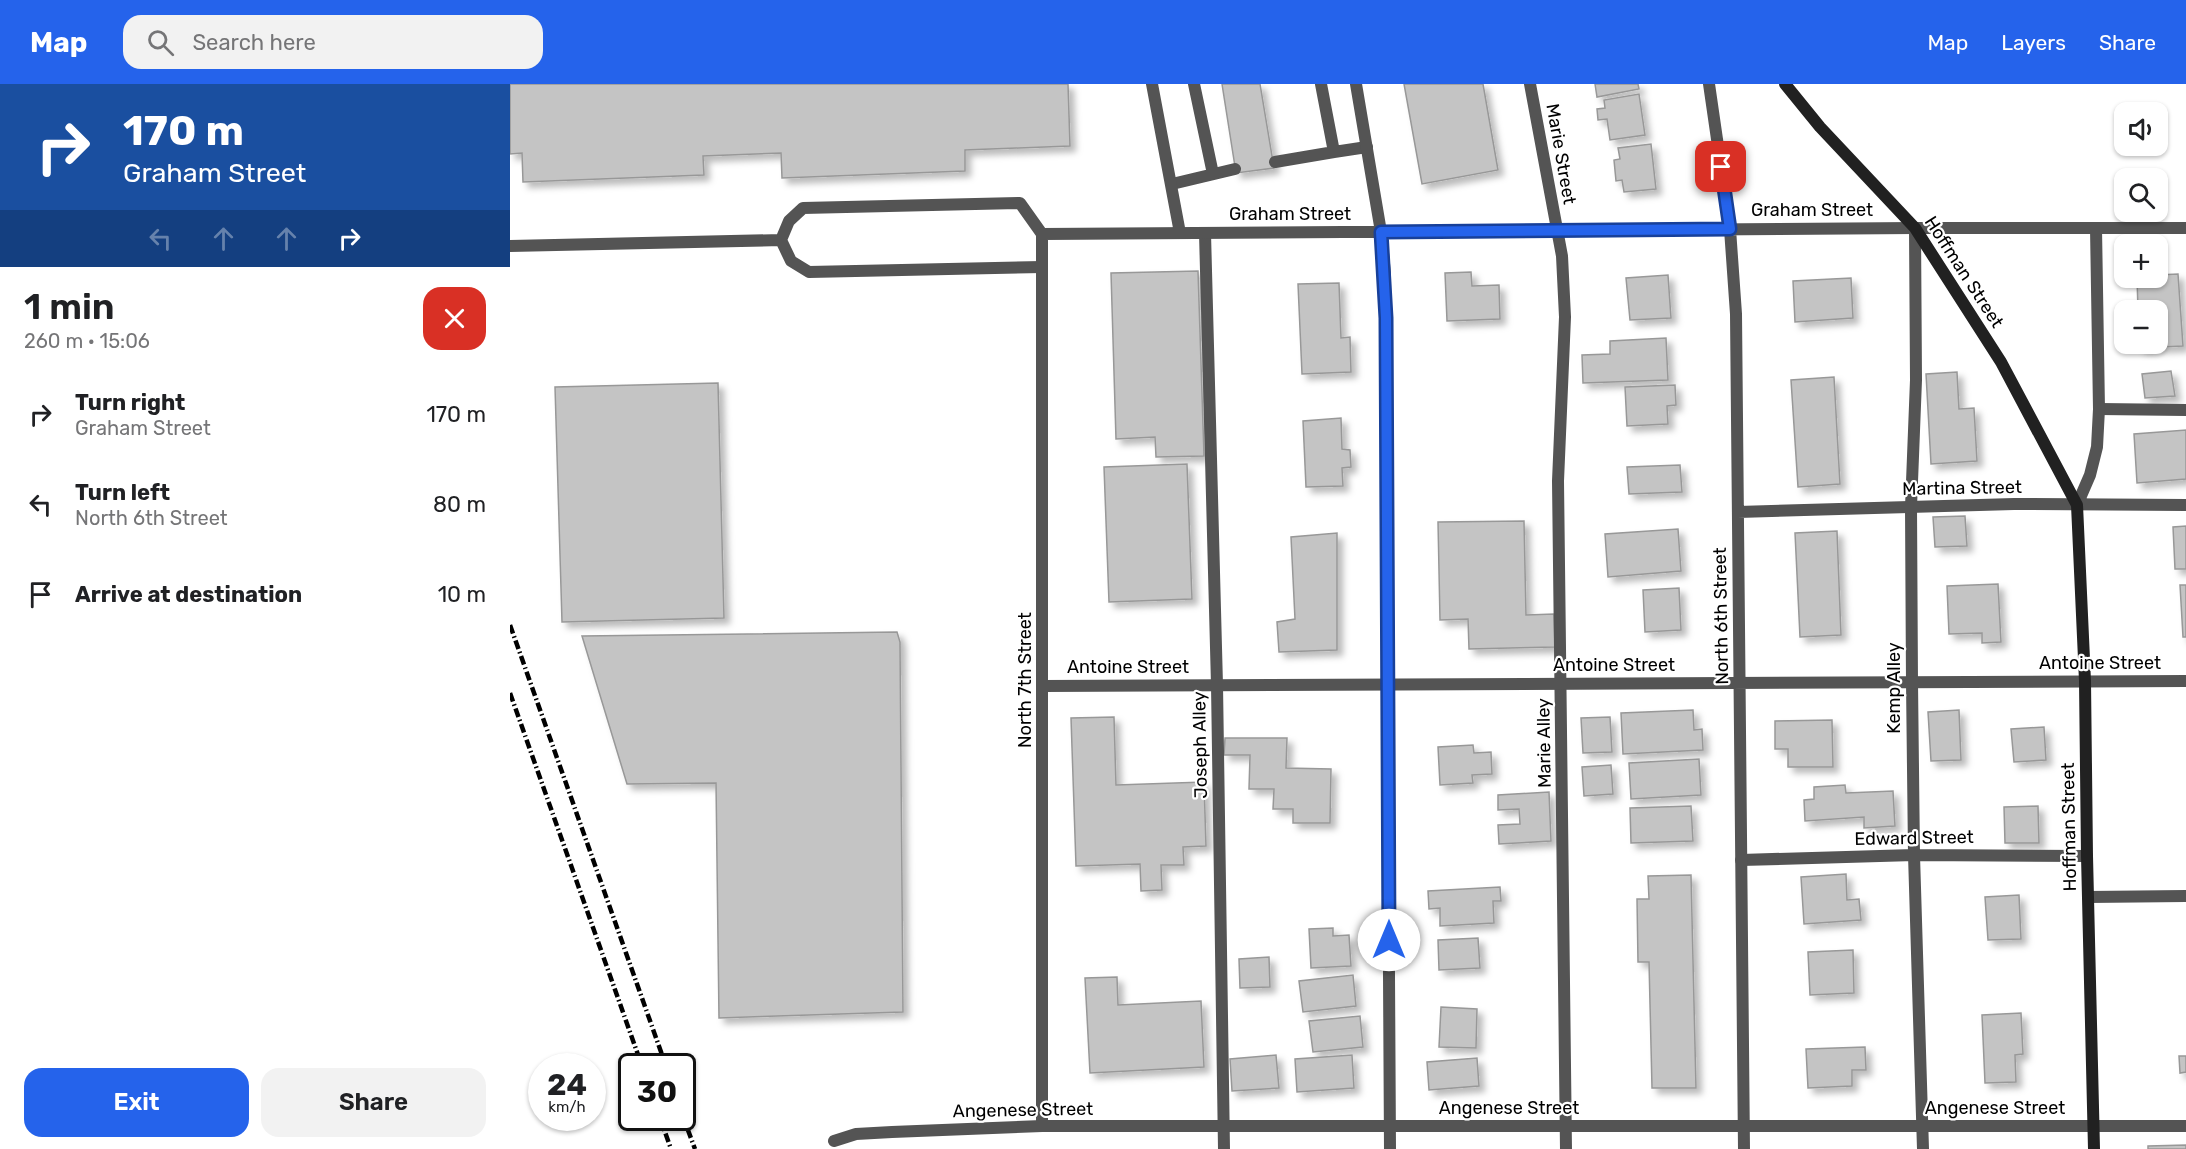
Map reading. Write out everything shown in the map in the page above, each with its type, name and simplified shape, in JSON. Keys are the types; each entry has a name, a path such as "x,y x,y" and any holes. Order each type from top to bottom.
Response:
{"street":[{"path":"1152,84 1180,233"},
{"path":"1194,84 1212,174"},
{"path":"1321,84 1334,152"},
{"path":"1356,84 1381,232 1386,318 1390,1149"},
{"name":"Marie Street","path":"1530,84 1556,230"},
{"name":"North 6th Street","path":"1709,84 1730,229 1736,314 1744,1149"},
{"name":"Hoffman Street","path":"1785,84 1820,127 1915,228 2001,362 2077,505 2085,681 2094,1149"},
{"path":"1275,162 1367,147"},
{"path":"1172,184 1235,169"},
{"path":"1042,234 1020,203 803,208 789,221 781,240 791,261 809,272 1042,267"},
{"name":"Kemp Alley","path":"1915,228 1916,380 1911,507 1912,682 1914,855 1923,1149"},
{"name":"Hoffman Street","path":"2077,505 2090,475 2097,447 2099,409 2096,228"},
{"name":"Graham Street","path":"1042,234 2186,228"},
{"name":"Marie Alley","path":"1556,230 1562,256 1565,317 1558,481 1566,1149"},
{"name":"Joseph Alley","path":"1205,233 1224,1149"},
{"name":"North 7th Street","path":"1042,234 1042,1126"},
{"path":"510,246 781,240"},
{"path":"2099,409 2186,410"},
{"name":"Martina Street","path":"1738,512 1911,507 2186,505"},
{"name":"Antoine Street","path":"1043,686 2186,681"},
{"name":"Edward Street","path":"1741,860 1914,855 2087,856"},
{"path":"2088,897 2186,896"},
{"name":"Angenese Street","path":"833,1145 856,1134 1042,1126 2186,1126"}],"building":[{"path":"510,84 1068,84 1070,146 965,150 965,171 782,178 781,153 703,156 704,175 523,182 522,153 510,154"},
{"path":"1222,84 1260,84 1274,168 1236,173"},
{"path":"1404,84 1483,84 1498,170 1422,184"},
{"path":"1595,84 1638,84 1639,89 1597,97"},
{"path":"1639,94 1645,135 1610,140 1607,119 1598,120 1597,109 1605,108 1604,100"},
{"path":"1651,144 1656,189 1624,192 1622,180 1616,181 1614,160 1620,159 1618,148"},
{"path":"1198,271 1204,456 1156,457 1155,437 1116,439 1111,273"},
{"path":"1471,272 1472,286 1499,285 1500,319 1447,321 1445,273"},
{"path":"2168,274 2178,274 2183,346 2168,347 2168,300 2138,300 2137,288 2168,288"},
{"path":"1668,275 1671,318 1630,320 1626,278"},
{"path":"1851,278 1853,318 1795,322 1793,281"},
{"path":"1339,283 1341,338 1350,337 1351,372 1302,374 1298,284"},
{"path":"1666,338 1668,380 1583,383 1582,355 1610,354 1610,341"},
{"path":"2171,371 2175,396 2145,398 2142,374"},
{"path":"1957,372 1959,409 1974,408 1977,461 1931,464 1926,374"},
{"path":"1834,377 1840,484 1798,487 1791,380"},
{"path":"718,383 724,618 562,622 555,387"},
{"path":"1675,385 1676,405 1667,406 1668,424 1627,426 1625,387"},
{"path":"1341,418 1342,449 1350,450 1351,467 1342,468 1343,486 1306,487 1303,421"},
{"path":"2186,430 2186,479 2137,483 2134,434"},
{"path":"1187,464 1192,599 1109,602 1104,467"},
{"path":"1680,465 1682,492 1629,494 1627,467"},
{"path":"1965,516 1967,546 1935,547 1933,517"},
{"path":"1524,521 1526,615 1554,614 1555,647 1469,649 1468,619 1440,620 1438,522"},
{"path":"2186,526 2186,569 2175,569 2173,527"},
{"path":"1678,529 1681,571 1608,577 1605,534"},
{"path":"1837,531 1841,635 1800,637 1795,533"},
{"path":"1337,533 1337,650 1279,652 1277,622 1295,619 1291,537"},
{"path":"1998,584 2001,642 1982,643 1982,633 1949,634 1947,586"},
{"path":"2180,585 2186,585 2186,637 2183,637"},
{"path":"1679,588 1681,630 1645,632 1643,590"},
{"path":"897,632 900,642 903,1012 719,1018 716,783 627,784 582,636"},
{"path":"1693,710 1694,730 1702,729 1703,750 1623,754 1621,713"},
{"path":"1959,710 1961,760 1931,761 1928,712"},
{"path":"1114,717 1116,785 1204,782 1206,846 1183,847 1184,865 1161,865 1162,890 1141,891 1140,864 1076,866 1071,718"},
{"path":"1610,717 1612,752 1583,753 1581,718"},
{"path":"1832,720 1833,767 1788,767 1788,749 1775,749 1775,721"},
{"path":"2044,727 2046,760 2014,762 2011,729"},
{"path":"1225,738 1287,738 1286,768 1331,769 1330,823 1293,823 1293,809 1273,809 1274,789 1249,789 1250,755 1224,755"},
{"path":"1473,745 1474,753 1491,752 1492,774 1472,775 1473,783 1440,785 1438,747"},
{"path":"1699,759 1701,795 1631,799 1629,763"},
{"path":"1611,765 1613,794 1584,796 1582,767"},
{"path":"1845,785 1846,793 1893,791 1895,826 1864,828 1864,817 1805,821 1804,800 1814,799 1814,787"},
{"path":"1549,792 1551,841 1499,844 1498,825 1520,824 1519,809 1498,810 1498,795"},
{"path":"1691,806 1693,841 1631,843 1630,808"},
{"path":"2038,806 2039,843 2005,843 2004,807"},
{"path":"1846,874 1847,900 1859,899 1861,920 1804,924 1801,877"},
{"path":"1691,875 1696,1088 1652,1088 1649,962 1638,962 1637,899 1649,899 1648,876"},
{"path":"1500,887 1501,901 1493,901 1494,923 1440,926 1440,908 1429,909 1428,891"},
{"path":"2019,895 2021,939 1988,940 1985,897"},
{"path":"1333,928 1333,936 1349,935 1351,966 1311,968 1309,929"},
{"path":"1478,938 1480,968 1439,970 1438,940"},
{"path":"1853,950 1854,993 1810,995 1808,952"},
{"path":"1269,957 1270,987 1240,988 1239,959"},
{"path":"1353,975 1356,1006 1303,1012 1299,981"},
{"path":"1117,977 1118,1005 1201,1001 1204,1067 1090,1073 1085,978"},
{"path":"1441,1007 1477,1009 1476,1048 1439,1047"},
{"path":"2021,1013 2023,1054 2015,1055 2016,1082 1985,1083 1982,1015"},
{"path":"1360,1016 1363,1047 1313,1052 1309,1021"},
{"path":"1865,1047 1866,1070 1852,1070 1852,1086 1808,1088 1806,1049"},
{"path":"1276,1055 1279,1088 1232,1091 1230,1059"},
{"path":"1352,1055 1354,1088 1297,1092 1295,1059"},
{"path":"2179,1056 2186,1056 2186,1072 2180,1073"},
{"path":"1477,1058 1479,1086 1429,1090 1427,1062"},
{"path":"2186,1145 2186,1149 2148,1149 2148,1146"}],"railway":[{"path":"510,625 661,1053"},
{"path":"510,693 637,1053"},
{"path":"665,1131 671,1149"},
{"path":"688,1131 695,1149"}],"route":[{"path":"1389,940 1386,318 1381,232 1730,229 1721,167"}]}
